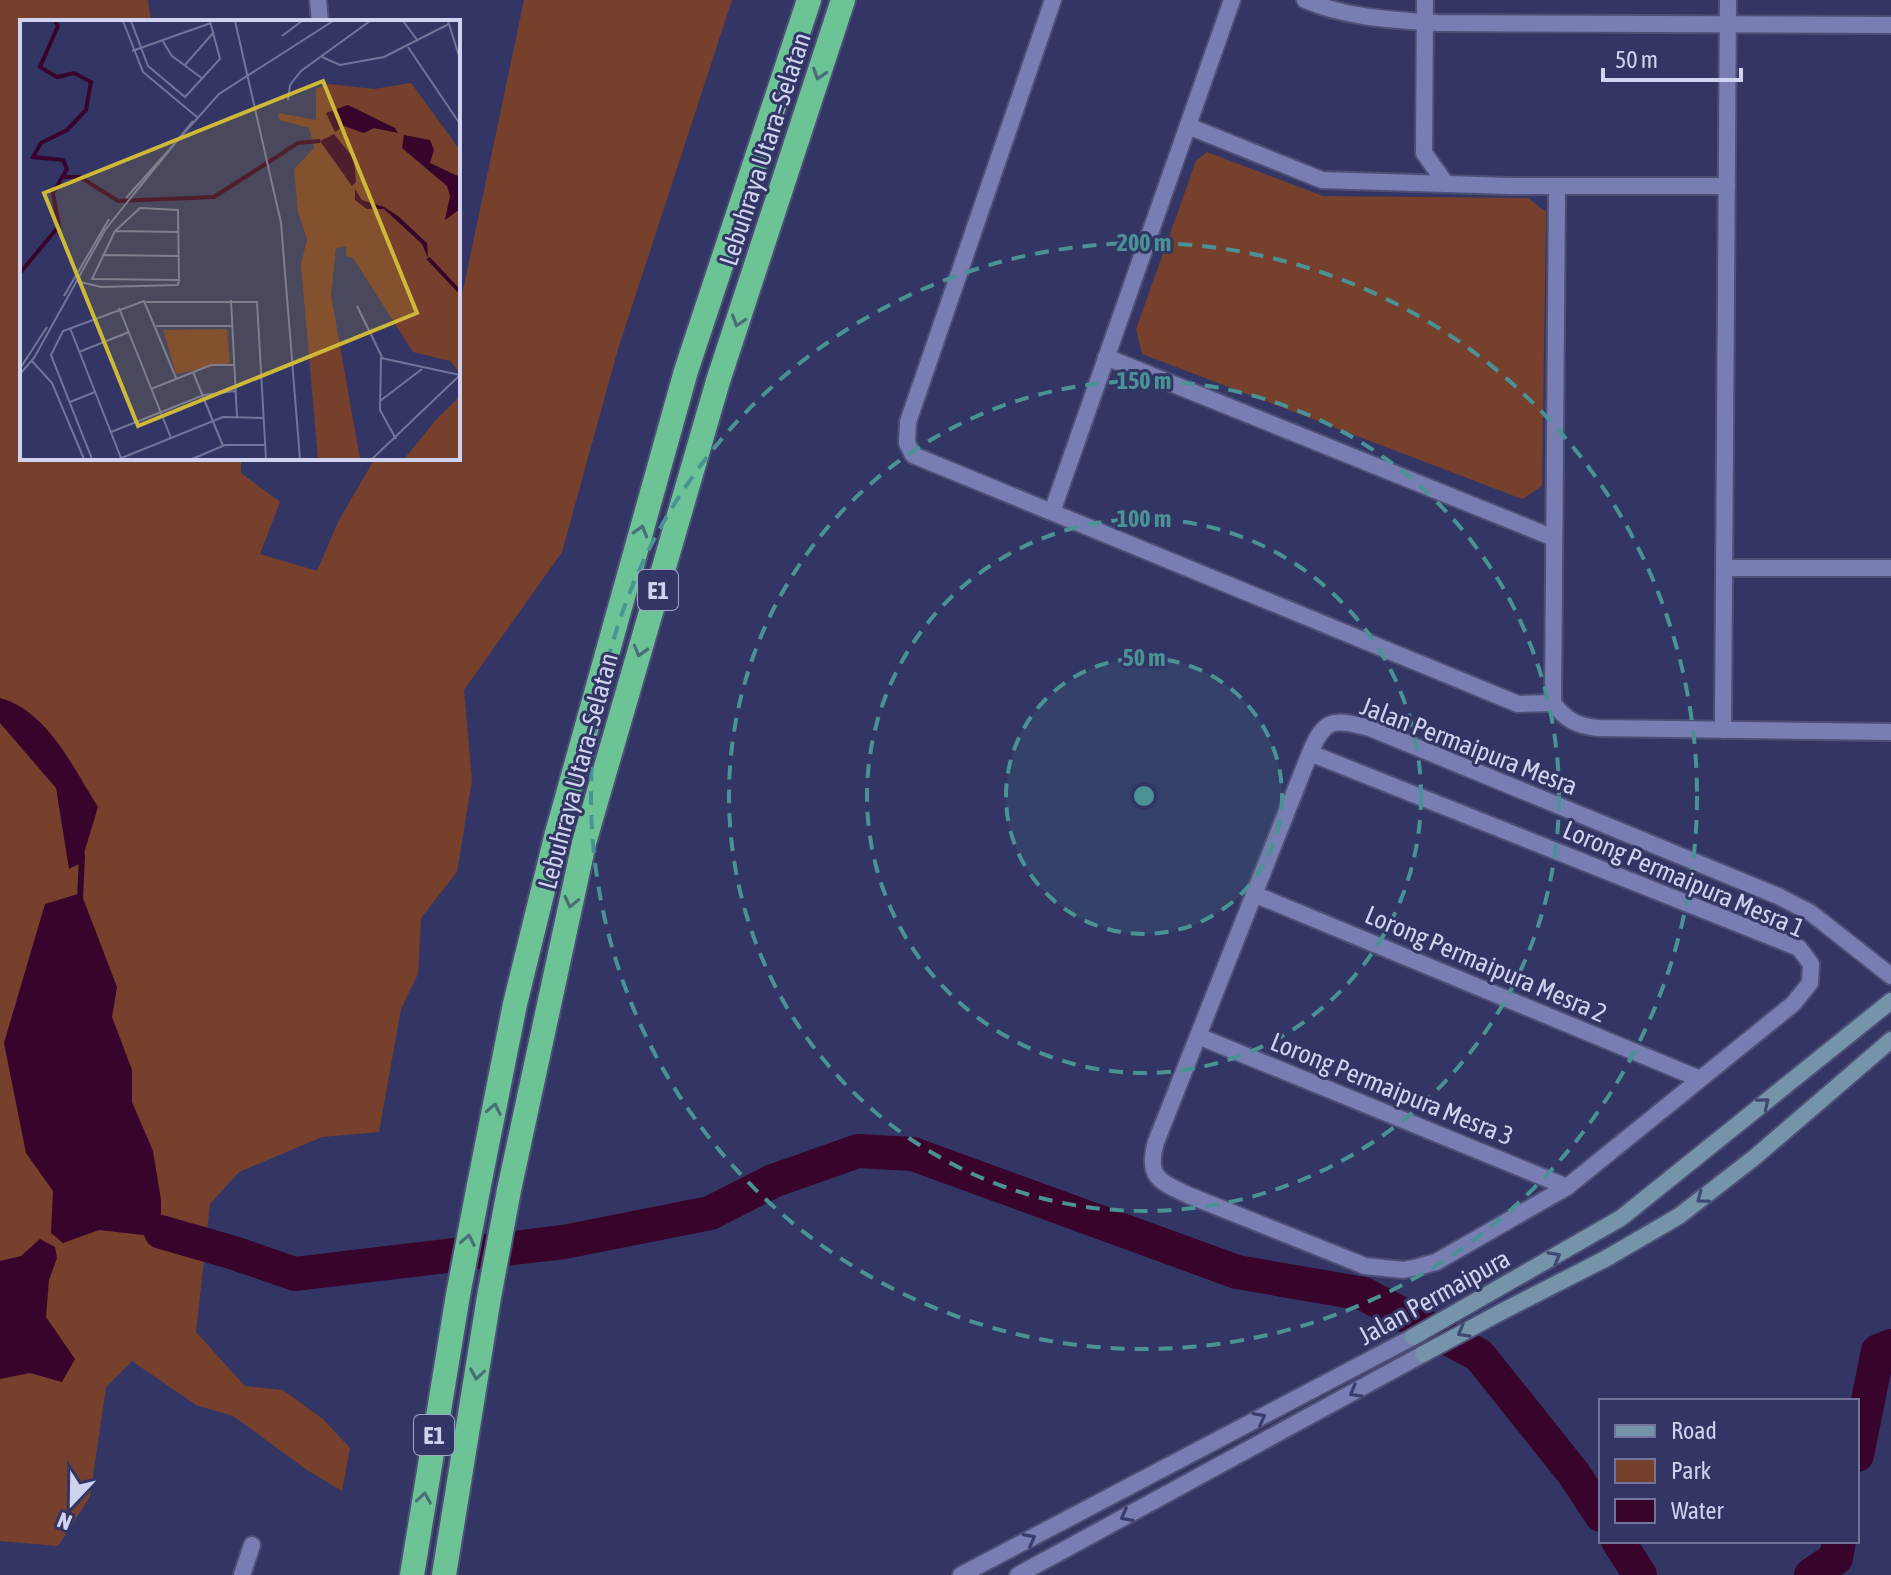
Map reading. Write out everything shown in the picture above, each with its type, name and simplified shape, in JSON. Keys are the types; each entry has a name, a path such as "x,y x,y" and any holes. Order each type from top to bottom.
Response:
{"highway":[{"name":"Lebuhraya Utara–Selatan","path":"412,1575 479,1185 515,1004 564,807 686,371 809,0"},
{"name":"Lebuhraya Utara–Selatan","path":"444,1575 509,1190 584,843 718,381 843,0"}],"main road":[{"name":"Jalan Permaipura","path":"1413,1337 1621,1218 1891,1001"},
{"name":"Jalan Permaipura","path":"1423,1354 1605,1259 1679,1216 1755,1157 1891,1040"}],"street":[{"path":"318,0 320,20"},
{"path":"1053,0 908,422 907,443 913,455 1518,704 1553,703"},
{"path":"1052,512 1232,0"},
{"path":"1305,0 1323,8 1373,18 1425,22 1891,25"},
{"path":"1425,0 1424,153 1446,184"},
{"path":"1723,730 1728,0"},
{"path":"1188,126 1322,180 1557,186 1727,186"},
{"path":"1557,186 1553,703 1561,714 1579,727 1891,732"},
{"path":"1106,357 1554,538"},
{"path":"1724,568 1891,568"},
{"name":"Jalan Permaipura Mesra","path":"1567,1187 1436,1262 1403,1270 1365,1266 1202,1201 1155,1176 1151,1166 1156,1142 1310,753 1327,724 1332,722 1370,728 1778,896 1811,913 1891,976"},
{"name":"Lorong Permaipura Mesra 1","path":"1310,753 1799,948 1811,964 1810,983 1793,1004 1567,1187"},
{"name":"Lorong Permaipura Mesra 2","path":"1254,894 1700,1079"},
{"name":"Lorong Permaipura Mesra 3","path":"1198,1036 1567,1187"},
{"name":"Jalan Permaipura","path":"961,1575 1413,1337"},
{"name":"Jalan Permaipura","path":"1018,1575 1423,1354"},
{"path":"242,1575 252,1545"}],"green space":[{"path":"0,0 148,0 151,20 20,20 20,460 241,460 241,473 280,502 260,554 317,571 338,522 374,460 460,460 460,304 524,0 732,0 618,349 562,552 464,690 472,780 457,872 421,918 418,974 401,1009 379,1132 322,1137 239,1172 210,1204 196,1332 245,1386 283,1390 323,1419 350,1448 342,1491 307,1470 233,1416 196,1405 132,1361 106,1387 90,1497 58,1546 0,1541"},
{"path":"1207,152 1323,196 1528,198 1546,212 1542,486 1522,499 1142,354 1136,329 1196,161"}],"water":[{"path":"0,698 17,705 46,728 98,807 81,863 69,869 56,788 0,723"},
{"path":"81,893 117,987 112,1017 132,1070 132,1102 153,1151 161,1200 161,1232 152,1236 99,1230 63,1243 51,1233 53,1191 26,1153 4,1043 45,904"},
{"path":"40,1239 55,1247 57,1258 49,1280 46,1317 75,1359 62,1382 30,1373 0,1379 0,1261 21,1256"}],"waterway":[{"path":"80,900 82,855"},
{"path":"161,1232 295,1274 564,1242 710,1213 773,1181 858,1151 913,1154 1237,1272 1364,1294 1479,1355 1574,1474 1599,1512"},
{"path":"1859,1445 1878,1351 1891,1346"},
{"path":"1619,1543 1640,1575"},
{"path":"1811,1575 1836,1558 1839,1543"}]}
